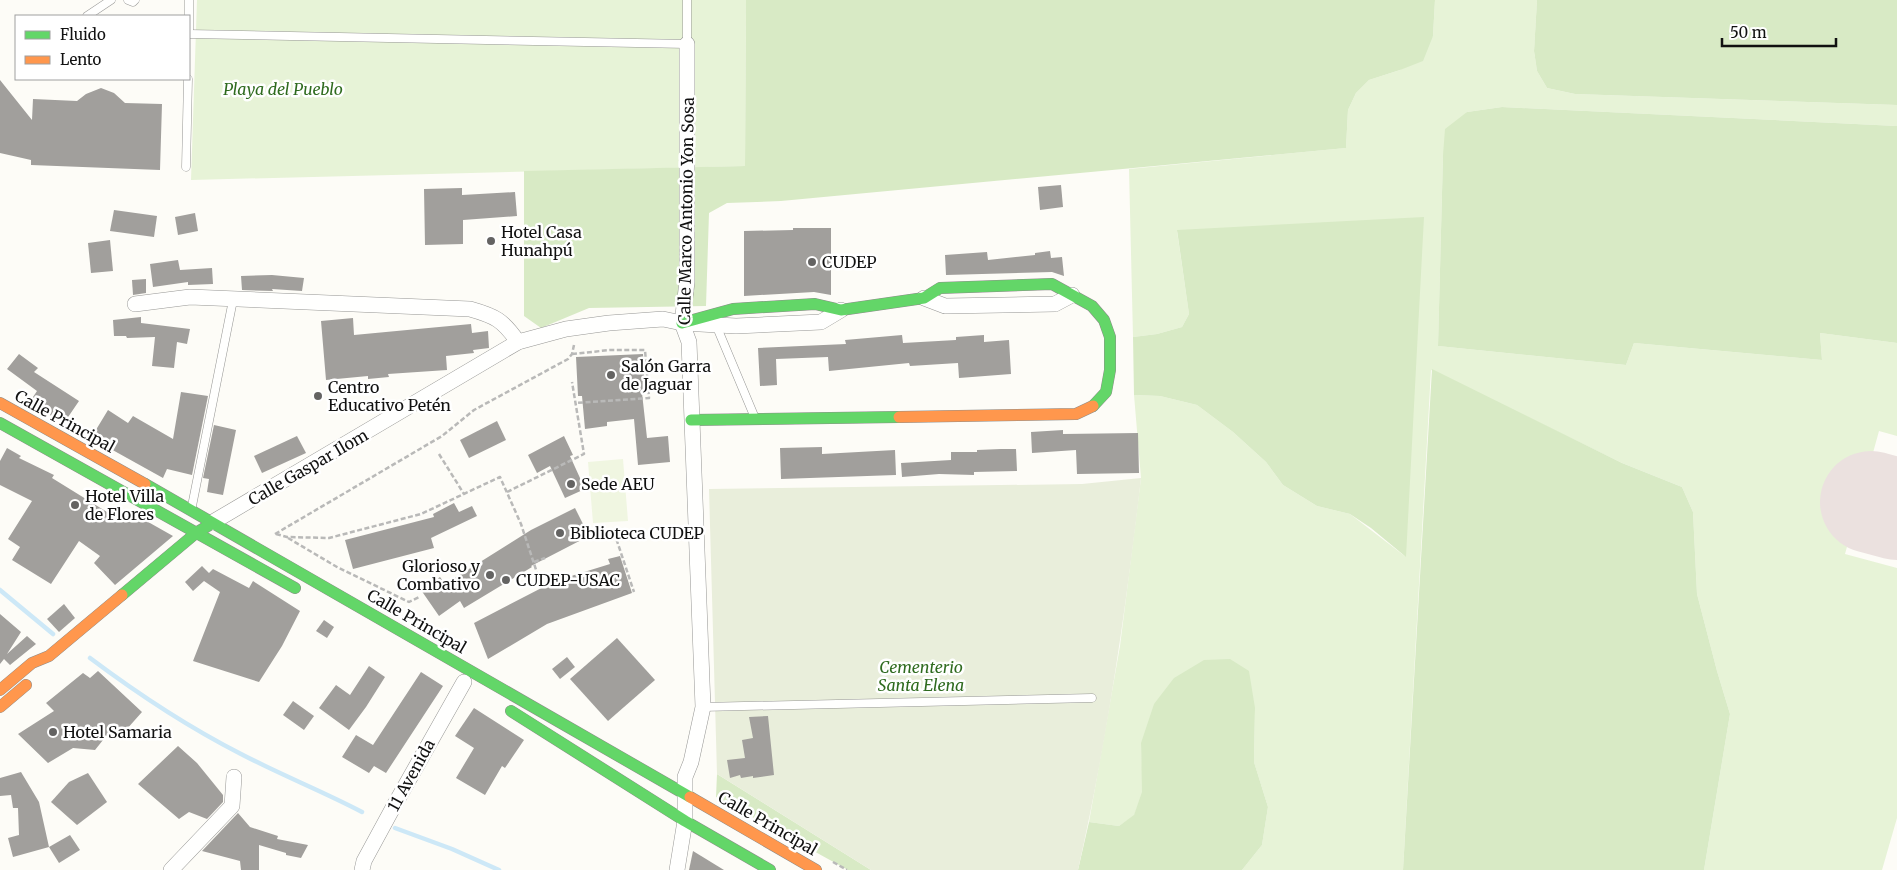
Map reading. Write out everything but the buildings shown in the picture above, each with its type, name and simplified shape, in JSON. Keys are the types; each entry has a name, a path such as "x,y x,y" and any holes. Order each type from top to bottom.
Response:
{"main road":[{"path":"682,323 733,309 815,304 841,310 924,298 940,288 1052,284 1092,306 1104,320 1110,337 1110,370 1106,392 1094,405 1076,414 691,420"},
{"name":"Calle Principal","path":"0,403 213,522 816,870"},
{"name":"Calle Principal","path":"0,423 309,596"},
{"path":"0,690 32,663 49,656 196,533 213,522"},
{"path":"0,708 37,676 49,656"},
{"path":"497,703 685,821 770,870"}],"street":[{"name":"Calle Marco Antonio Yon Sosa","path":"677,870 685,821 685,777 691,762 703,707 689,342 682,323 687,282 687,44"},
{"path":"924,298 945,306 1055,304 1072,295"},
{"path":"135,304 190,297 470,309 489,315 507,326 518,342"},
{"name":"Calle Gaspar Ilom","path":"213,522 518,342 566,329 609,322 662,320 736,326 821,322 841,310"},
{"name":"11 Avenida","path":"362,870 364,861 464,682"},
{"path":"170,870 232,806 234,777"}],"lane":[{"path":"88,15 111,0"},
{"path":"128,0 133,2 135,0"},
{"path":"189,0 189,15"},
{"path":"190,34 687,44 686,0"},
{"path":"186,167 188,80"},
{"path":"191,510 198,485 234,300"},
{"path":"716,325 756,420"},
{"path":"703,707 1092,698"}],"path":[{"path":"419,597 409,602 336,567 287,538 275,534 442,436 474,410 568,359 572,354 574,345"},
{"path":"572,354 610,350 646,350 649,398 576,403"},
{"path":"507,492 584,454 572,382"},
{"path":"439,454 464,494"},
{"path":"287,538 329,538 421,514 500,477 521,524 542,588"},
{"path":"614,532 634,592"},
{"path":"534,562 546,558"}],"green space":[{"name":"Playa del Pueblo","path":"197,0 746,0 745,166 191,180"},
{"path":"746,0 1435,0 1433,36 1423,61 1369,80 1356,93 1348,110 1346,148 781,201 727,203 709,213 706,306 589,308 541,328 524,316 524,171 745,166"},
{"path":"1435,0 1537,0 1534,51 1537,71 1547,88 1575,94 1897,105 1897,126 1502,107 1467,112 1443,155 1438,346 1626,365 1634,343 1822,360 1820,333 1897,343 1897,436 1879,431 1845,554 1897,568 1897,818 1882,870 1704,870 1730,714 1697,594 1693,512 1682,487 1622,463 1431,370 1403,870 1242,870 1262,845 1268,807 1254,762 1255,708 1141,743 1143,792 1134,816 1119,826 1089,822 1120,646 1141,478 1134,395 1160,396 1197,405 1233,432 1266,462 1283,485 1317,506 1350,514 1406,557 1177,231 1189,314 1182,327 1157,334 1133,337 1129,169 1346,148 1348,110 1356,93 1369,80 1400,70 1433,36"},
{"path":"1537,0 1897,0 1897,105 1575,94 1547,88 1537,71 1534,51"},
{"path":"1502,107 1897,126 1897,343 1820,333 1822,360 1634,343 1626,365 1438,346 1445,129 1467,112"},
{"path":"1424,217 1406,557 1371,528 1350,514 1317,506 1283,485 1266,462 1233,432 1197,405 1160,396 1134,395 1133,337 1157,334 1182,327 1189,314 1177,230"},
{"path":"1432,369 1622,463 1682,487 1693,512 1697,594 1730,714 1704,870 1403,870"},
{"path":"623,459 628,521 593,523 588,462"},
{"name":"Cementerio Santa Elena","path":"1141,478 1115,675 1098,773 1078,870 871,870 717,774 709,489 1082,484"},
{"path":"1230,659 1249,671 1255,708 1254,762 1268,807 1262,845 1242,870 1078,870 1089,822 1119,826 1134,815 1142,792 1141,743 1154,704 1174,678 1204,660"},
{"path":"717,774 871,870 848,870 716,797"}],"waterway":[{"path":"0,590 53,634"},
{"path":"90,658 145,697 221,744 362,812"},
{"path":"395,828 452,849 499,870"}],"runway":[{"path":"1871,502 1897,509"}],"traffic: fast":[{"path":"682,323 733,309 815,304 841,310 924,298 940,288 1052,284 1092,306 1104,320 1110,337 1110,370 1106,392 1093,406"},
{"path":"691,420 899,417"},
{"path":"0,423 295,588"},
{"path":"145,484 690,797"},
{"path":"122,595 196,533 211,524"},
{"path":"511,711 685,821 770,870"}],"traffic: slow":[{"path":"0,403 145,484"},
{"path":"899,417 1076,414 1093,406"},
{"path":"0,690 32,663 49,656 122,595"},
{"path":"0,707 26,685"},
{"path":"690,797 816,870"}],"place":[{"name":"Hotel Casa Hunahpú","path":"491,241"},
{"name":"CUDEP","path":"812,262"},
{"name":"Salón Garra de Jaguar","path":"611,375"},
{"name":"Centro Educativo Petén","path":"318,396"},
{"name":"Sede AEU","path":"571,484"},
{"name":"Hotel Villa de Flores","path":"75,505"},
{"name":"Biblioteca CUDEP","path":"560,533"},
{"name":"Glorioso y Combativo","path":"490,575"},
{"name":"CUDEP-USAC","path":"506,580"},
{"name":"Hotel Samaria","path":"53,732"}]}
